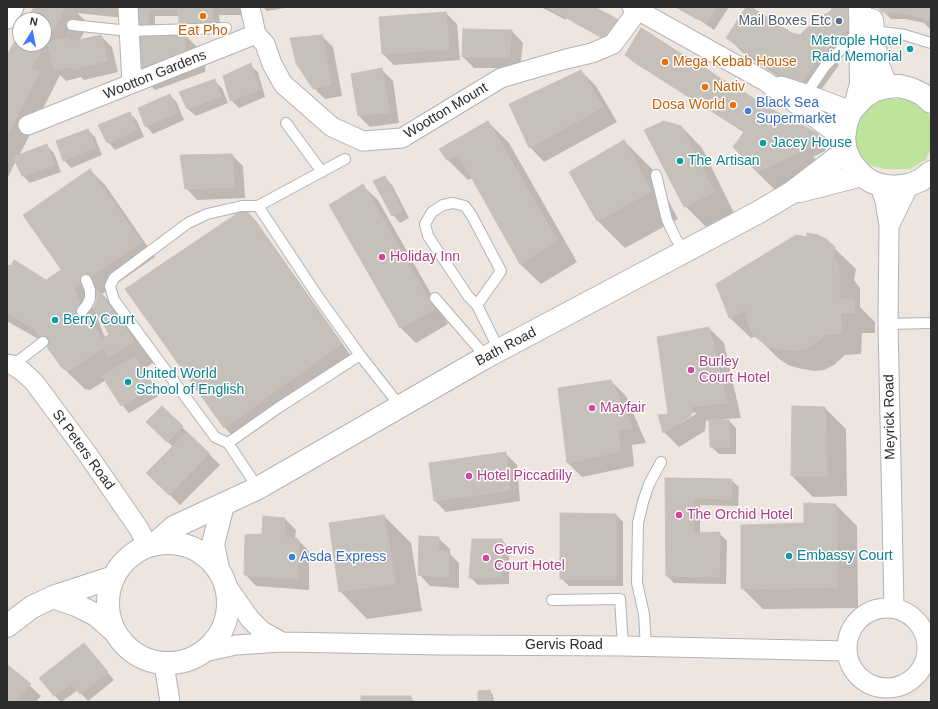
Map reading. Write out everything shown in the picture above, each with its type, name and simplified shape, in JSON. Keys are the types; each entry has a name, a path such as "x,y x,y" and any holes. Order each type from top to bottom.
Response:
{"main road":[{"path":"860,7 866,35 887,87"},
{"path":"868,7 866,35 861,66 861,84 853,109 846,124 845,145 852,164 871,180"},
{"path":"853,109 870,93 887,87 928,92"},
{"name":"Bath Road","path":"152,545 174,527 258,488 492,353 757,213 791,193 845,145"},
{"path":"909,185 921,180 931,172"},
{"name":"Bath Road","path":"791,193 871,180 894,187 909,185"},
{"path":"53,597 76,605 96,615 113,630 122,643 134,654 148,661 164,664 178,663 192,659 204,652 217,639 226,622 229,604 213,544 223,505"},
{"path":"113,630 108,612 108,594 114,576 122,564 134,553 152,545 173,543 190,547 206,556 222,577"},
{"path":"7,626 32,607 53,597 114,576"}],"street":[{"path":"7,19 14,7"},
{"path":"128,7 132,84"},
{"path":"250,7 256,34"},
{"path":"635,9 765,81 845,145"},
{"name":"Wootton Mount","path":"256,34 265,44 272,64 283,84 332,127 363,141 402,138 501,78 566,58 592,53 613,44 635,9"},
{"name":"Wootton Gardens","path":"28,125 256,34"},
{"path":"765,81 853,109"},
{"name":"Meyrick Road","path":"871,180 885,201 890,226 888,324 894,608"},
{"name":"Meyrick Road","path":"890,226 909,185"},
{"name":"St Peters Road","path":"10,365 22,371 34,382 152,545"},
{"name":"Gervis Road","path":"222,577 250,619 262,631 282,642"},
{"path":"894,608 907,613 918,622 925,634 929,649 924,663 917,675 894,695 867,683 856,674 848,662 846,651 848,637 851,630 854,624 864,614 877,609 894,608"},
{"name":"Gervis Road","path":"204,652 236,645 282,642 623,646 846,651"},
{"path":"164,664 170,702"}],"lane":[{"path":"72,25 129,31 226,28"},
{"path":"806,94 825,66 853,37 882,32 905,35 931,43"},
{"path":"286,123 322,172"},
{"path":"258,488 228,443 215,437 114,300 110,286 114,278 188,223 207,214 242,206 258,206 345,159"},
{"path":"656,175 667,220 676,239 685,251"},
{"path":"477,305 501,271 472,216 465,206 453,203 443,205 432,212 425,224 428,236 468,296 477,305 492,353"},
{"path":"258,206 323,304 400,406"},
{"path":"82,311 90,298 90,290 86,280"},
{"path":"435,298 492,353"},
{"path":"888,324 931,323"},
{"path":"10,365 43,342"},
{"path":"228,443 278,408 360,355"},
{"path":"646,647 644,614 637,583 638,523 647,490 661,462"},
{"path":"552,600 620,599 623,646"}],"green space":[{"path":"889,99 901,99 914,102 926,110 931,118 931,150 925,160 910,169 884,169 869,165 861,156 855,144 854,132 857,121 865,109 875,102"}],"building":[{"path":"34,7 66,7 52,32 52,12 31,12"},
{"path":"131,7 148,7 148,28 132,29"},
{"path":"148,7 163,7 163,9 148,9"},
{"path":"163,7 178,7 178,9 163,9"},
{"path":"178,7 193,7 194,25 179,25"},
{"name":"Eat Pho","path":"193,7 211,7 214,24 194,25"},
{"path":"547,7 561,7 558,13"},
{"path":"561,7 574,7 568,18 558,13"},
{"path":"574,7 587,7 577,24 568,18"},
{"path":"587,7 594,7 598,9 587,29 577,24"},
{"path":"679,7 694,7 690,14"},
{"path":"694,7 704,7 697,18 690,14"},
{"path":"704,7 717,7 706,24 697,18"},
{"path":"746,7 751,7 792,33 800,35 806,29 825,49 801,82 795,84 726,38"},
{"path":"831,7 851,7 852,17 832,10"},
{"path":"878,7 898,7 897,12 882,12"},
{"path":"898,7 918,7 915,16 897,12"},
{"path":"918,7 931,7 931,21 915,16"},
{"path":"598,9 610,15 598,35 587,29"},
{"name":"Mail Boxes Etc","path":"832,10 852,17 854,25 837,37 821,17"},
{"path":"446,12 449,49 382,54 379,17"},
{"path":"610,15 620,21 608,41 598,35"},
{"path":"821,17 837,37 825,49 806,29"},
{"path":"641,28 654,36 636,63 625,55"},
{"path":"463,29 512,30 509,57 462,57"},
{"path":"185,34 185,51 133,70 136,36"},
{"path":"101,35 107,61 72,69 71,66 54,70 50,52 52,52 52,41 69,38 70,42"},
{"path":"322,35 331,85 313,89 296,63 290,38"},
{"path":"654,36 666,44 649,71 636,63"},
{"name":"Mega Kebab House","path":"666,44 680,53 663,80 649,71"},
{"path":"12,46 12,52 40,52 30,70 7,68 9,58 7,55"},
{"path":"680,53 694,61 677,89 663,80"},
{"path":"694,61 707,69 689,97 677,89"},
{"path":"251,63 258,90 230,101 223,76"},
{"path":"7,68 40,71 7,135"},
{"path":"382,68 389,112 358,116 351,74"},
{"name":"Nativ","path":"707,69 720,78 703,105 689,97"},
{"path":"581,70 603,107 529,148 509,104"},
{"path":"720,78 736,87 719,115 703,105"},
{"path":"215,79 221,96 187,109 179,92"},
{"name":"Dosa World","path":"736,87 747,94 730,122 719,115"},
{"path":"170,94 177,112 145,127 138,108"},
{"name":"Black Sea Supermarket","path":"747,94 763,105 745,131 730,122"},
{"path":"763,105 806,127 798,140 754,118"},
{"path":"130,112 137,130 107,143 98,125"},
{"name":"Jacey House","path":"754,118 798,140 785,147 791,156 757,172 733,147"},
{"path":"488,121 557,240 520,264 458,154 447,160 439,149"},
{"name":"The Artisan","path":"664,121 681,126 714,192 684,207 644,130"},
{"path":"806,127 817,133 819,136 817,143 791,156 785,147 798,140"},
{"path":"88,129 95,147 63,161 56,141"},
{"path":"624,140 651,191 597,221 569,172"},
{"path":"47,144 54,165 22,176 13,157"},
{"path":"232,154 234,187 185,189 180,155"},
{"path":"90,169 141,242 74,288 23,215"},
{"path":"385,176 402,211 392,216 373,181"},
{"name":"Holiday Inn","path":"363,184 434,309 400,328 329,205"},
{"path":"245,208 341,344 224,428 125,289"},
{"path":"807,233 818,235 826,239 835,247 833,258 839,266 839,300 854,300 854,313 841,312 841,333 824,335 813,345 803,349 792,350 766,345 755,337 750,327 745,310 729,318 716,284 796,235 807,237"},
{"name":"Berry Court","path":"14,260 46,280 61,270 74,288 82,311 103,340 109,334 94,308 97,299 97,288 134,341 109,357 103,348 69,370 63,369 33,328 7,313 7,265 11,266"},
{"name":"Burley Court Hotel","path":"709,327 727,403 692,406 691,416 663,433 658,415 668,414 657,337"},
{"name":"United World School of English","path":"135,357 153,387 121,406 102,376"},
{"name":"Mayfair","path":"611,380 632,428 618,430 620,451 567,463 558,388"},
{"path":"162,406 183,426 167,442 146,422"},
{"path":"792,406 825,407 827,476 791,476"},
{"path":"709,420 729,420 729,447 710,447"},
{"path":"187,432 209,453 169,495 146,473"},
{"name":"Hotel Piccadilly","path":"506,452 510,490 434,501 429,463"},
{"name":"The Orchid Hotel","path":"665,478 732,479 731,499 693,498 693,533 720,532 719,577 666,576"},
{"name":"Embassy Court","path":"804,503 836,504 837,587 741,589 741,525 804,523"},
{"path":"560,513 616,514 616,579 560,579"},
{"path":"384,515 395,583 339,592 329,523"},
{"path":"263,516 285,518 284,537 298,539 298,579 244,575 245,535 262,534"},
{"path":"419,536 439,537 438,551 448,551 449,577 418,575"},
{"name":"Gervis Court Hotel","path":"472,539 502,539 502,577 469,578"},
{"path":"84,643 108,672 80,694 71,683 54,696 39,678"},
{"path":"8,665 31,684 14,702 7,702"},
{"path":"490,690 491,702 478,702 478,691"},
{"path":"361,696 411,696 411,702 361,702"}],"place":[{"name":"Eat Pho","path":"203,16"},
{"name":"Mail Boxes Etc","path":"839,21"},
{"name":"Metrople Hotel Raid Memorial","path":"910,49"},
{"name":"Mega Kebab House","path":"665,62"},
{"name":"Nativ","path":"705,87"},
{"name":"Dosa World","path":"733,105"},
{"name":"Black Sea Supermarket","path":"748,111"},
{"name":"Jacey House","path":"763,143"},
{"name":"The Artisan","path":"680,161"},
{"name":"Holiday Inn","path":"382,257"},
{"name":"Berry Court","path":"55,320"},
{"name":"Burley Court Hotel","path":"691,370"},
{"name":"United World School of English","path":"128,382"},
{"name":"Mayfair","path":"592,408"},
{"name":"Hotel Piccadilly","path":"469,476"},
{"name":"The Orchid Hotel","path":"679,515"},
{"name":"Embassy Court","path":"789,556"},
{"name":"Asda Express","path":"292,557"},
{"name":"Gervis Court Hotel","path":"486,558"}]}
